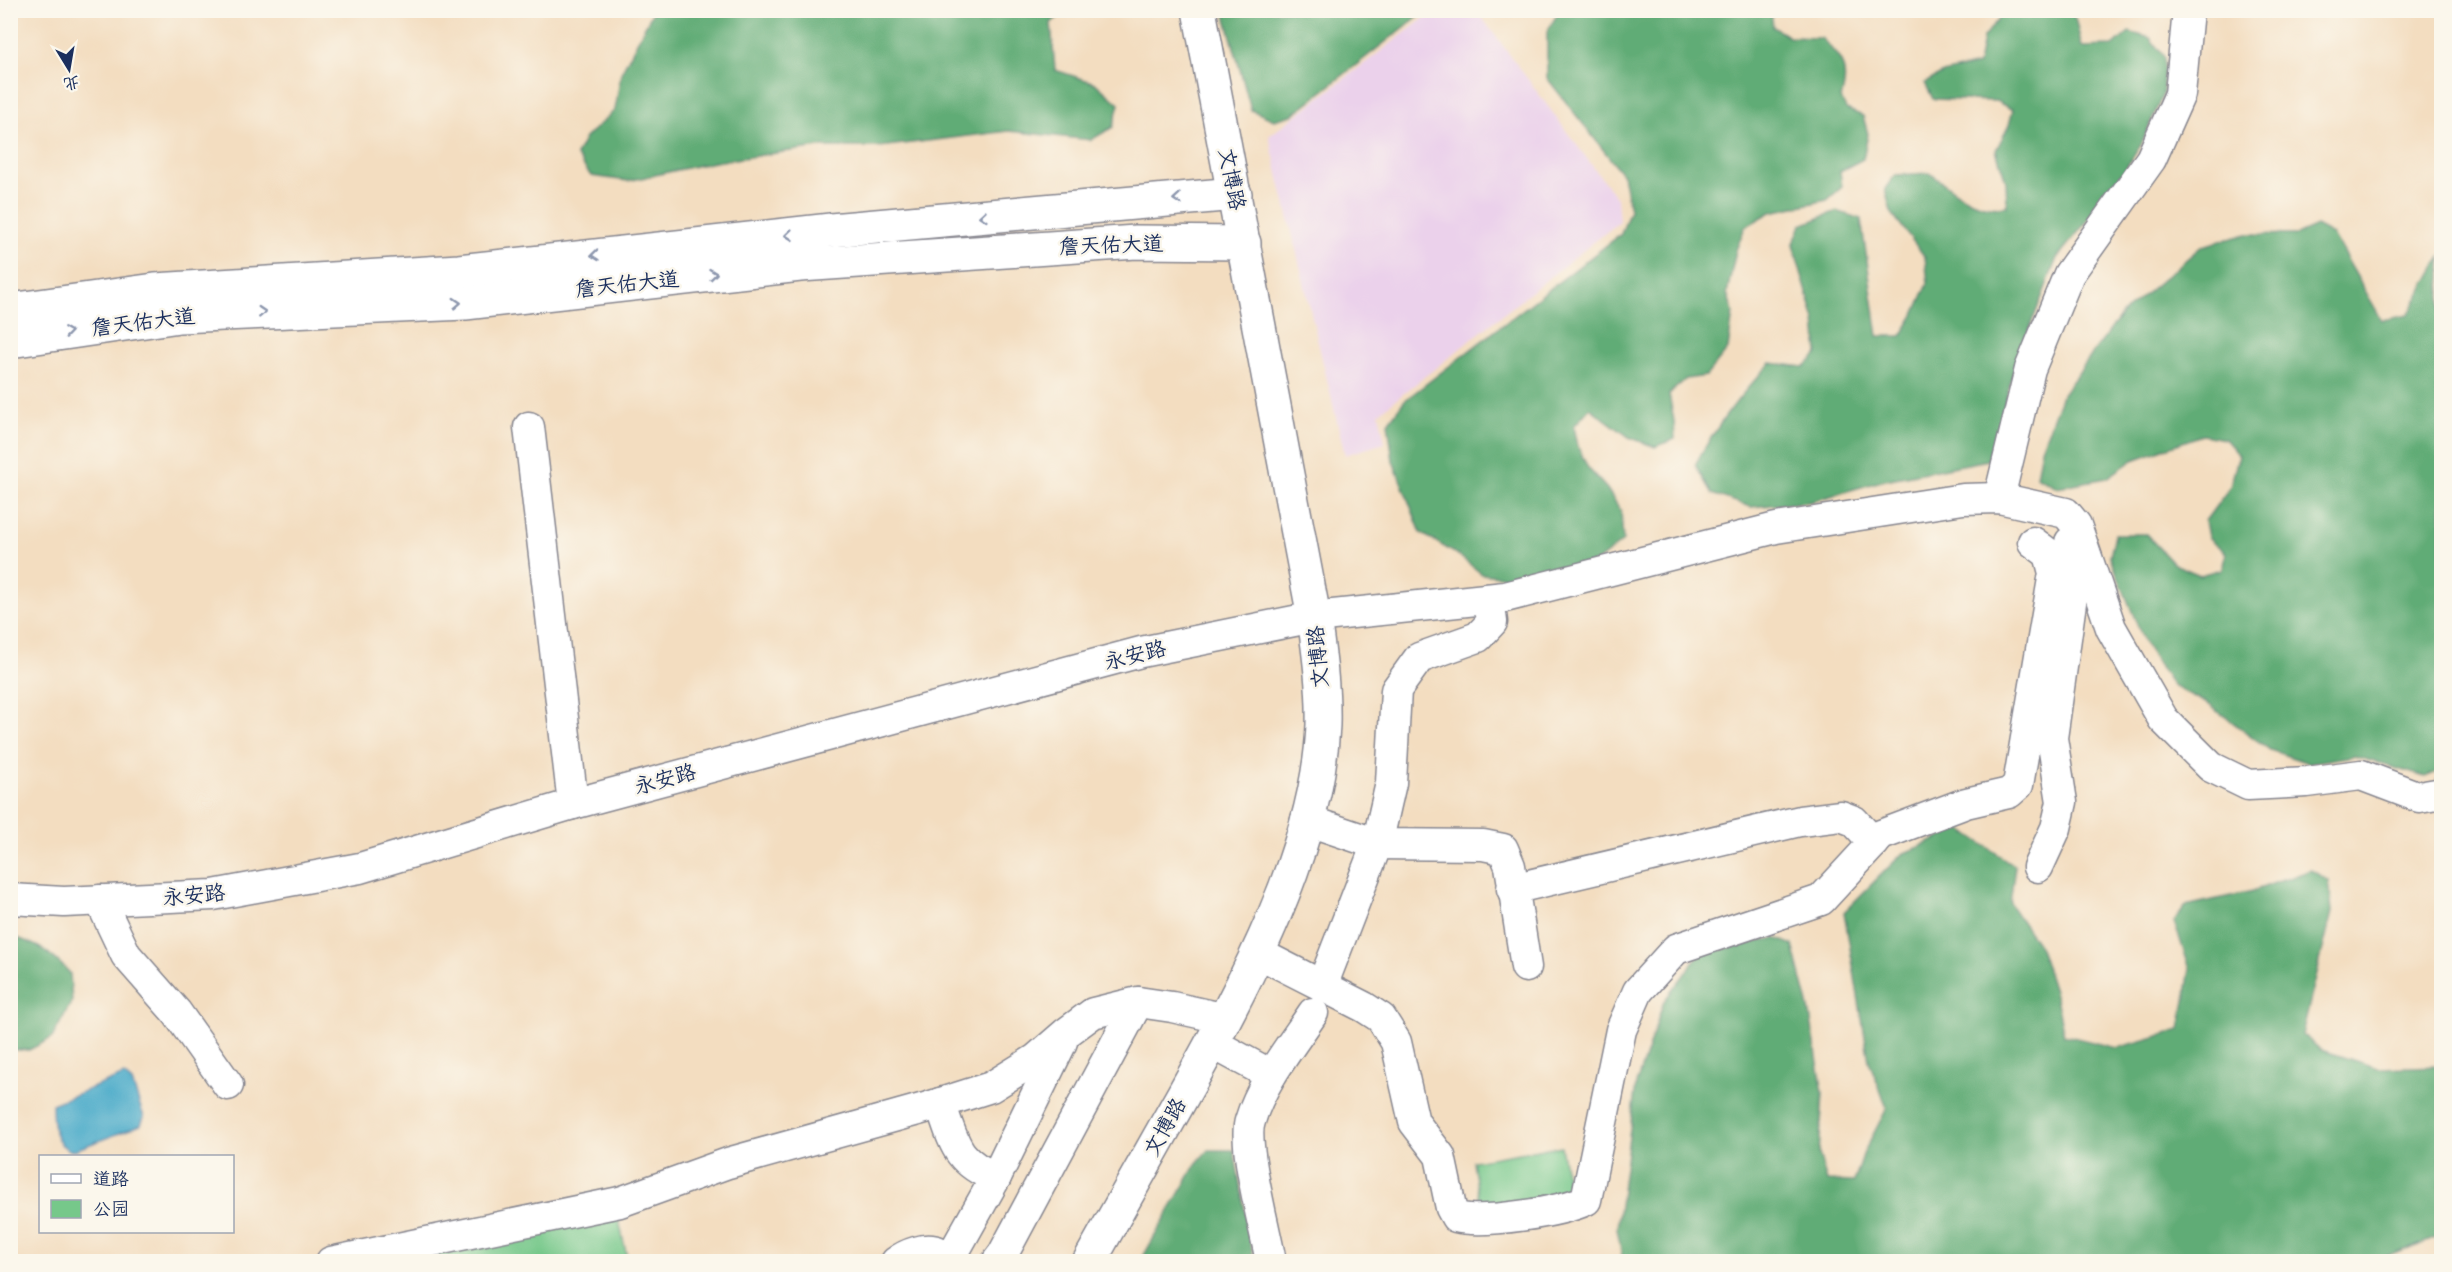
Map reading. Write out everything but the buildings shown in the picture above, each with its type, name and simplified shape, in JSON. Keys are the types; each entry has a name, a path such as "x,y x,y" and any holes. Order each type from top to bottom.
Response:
{"main road":[{"name":"文博路","path":"1089,1262 1219,1031 1258,954 1278,905 1306,820 1317,774 1323,726 1321,666 1314,617 1199,10"},
{"name":"詹天佑大道","path":"10,310 155,290 459,271 831,230 1235,194"},
{"name":"詹天佑大道","path":"10,340 178,316 465,303 800,265 1136,242 1244,243"}],"street":[{"path":"1999,498 2030,369 2068,274 2151,159 2180,94 2187,10"},
{"path":"529,427 573,804"},
{"name":"永安路","path":"10,899 64,902 213,895 360,868 573,804 1141,652 1314,617 1505,597 1776,528 1963,499 1999,498 2066,513"},
{"path":"2066,513 2076,525 2111,628 2163,719 2211,767 2248,784 2307,782 2361,775 2419,796 2442,793"},
{"path":"2038,867 2056,828 2062,802 2052,738 2075,574 2066,513"},
{"path":"1258,954 1318,1000 1365,1007 1381,1018 1396,1042 1414,1122 1440,1156 1451,1208 1456,1217 1469,1220 1506,1217 1575,1205 1586,1200 1621,1030 1638,991 1676,949 1821,900 1881,835 1966,803 2009,793 2018,785 2054,573 2049,554 2033,542"},
{"path":"1271,1262 1249,1138 1249,1122 1271,1075 1318,1000 1377,844 1390,783 1396,690 1419,658 1478,637 1492,622 1489,599"},
{"path":"1512,889 1810,820 1841,816 1854,821 1874,843"},
{"path":"1306,820 1377,844 1483,845 1503,849 1510,866 1526,967"},
{"path":"100,900 126,955 177,1013 228,1085"},
{"path":"331,1262 620,1202 729,1163 991,1087 1036,1059 1066,1033 1093,1014 1138,1002 1172,1006 1219,1031 1271,1075"},
{"path":"997,1262 1009,1244 1138,1002"},
{"path":"896,1262 923,1250 938,1251 950,1261 996,1177 1066,1033"},
{"path":"940,1103 964,1159 976,1170 996,1177"}],"shaded area":[{"path":"1435,10 1477,11 1617,199 1619,222 1379,413 1385,443 1345,455 1269,136"}],"green space":[{"path":"1224,10 1425,11 1292,115 1274,120 1251,110"},
{"path":"653,11 1066,11 1051,23 1055,70 1095,83 1119,104 1113,127 1091,140 1009,131 879,147 819,147 714,162 628,181 591,176 576,155 585,138 615,110 621,73"},
{"path":"1559,11 1771,11 1773,27 1789,37 1821,38 1839,58 1845,79 1841,98 1846,109 1863,116 1868,134 1863,159 1840,171 1842,187 1827,200 1771,212 1745,227 1736,250 1727,293 1733,312 1728,349 1706,376 1686,379 1669,394 1675,439 1655,447 1629,437 1590,408 1574,426 1578,447 1588,468 1607,489 1621,511 1623,541 1596,562 1515,578 1482,574 1458,555 1421,533 1393,461 1388,423 1404,401 1621,234 1630,210 1623,175 1547,78 1547,32"},
{"path":"2005,11 2069,11 2075,18 2082,47 2113,46 2129,32 2150,38 2164,57 2163,94 2141,145 2103,202 2057,258 2016,364 1988,460 1885,480 1810,502 1751,507 1712,494 1695,465 1729,411 1771,363 1804,367 1818,354 1815,320 1793,245 1801,225 1837,211 1861,219 1878,336 1901,336 1913,317 1928,283 1925,257 1891,212 1885,189 1895,175 1930,173 1975,203 1996,207 2007,206 2006,181 1996,150 2009,125 2013,110 1996,101 1933,99 1925,83 1943,73 1978,65 1983,38"},
{"path":"2316,226 2333,235 2382,320 2408,315 2441,257 2442,770 2425,777 2354,756 2308,763 2270,750 2208,704 2173,686 2145,644 2110,557 2115,534 2146,534 2174,564 2200,575 2222,569 2226,553 2208,537 2205,521 2230,487 2239,455 2225,439 2202,435 2133,460 2107,478 2057,487 2036,476 2041,449 2062,395 2122,314 2202,246 2247,234 2296,235"},
{"path":"1961,829 2015,866 2010,904 2040,948 2056,998 2064,1035 2117,1048 2180,1030 2190,969 2174,922 2186,906 2253,891 2311,870 2329,881 2332,912 2302,1034 2321,1050 2378,1068 2441,1066 2441,1235 2377,1261 1623,1262 1617,1228 1636,1084 1664,1001 1700,954 1775,938 1793,945 1809,1008 1823,1093 1819,1154 1827,1181 1854,1182 1864,1152 1887,1108 1869,1061 1844,912 1902,854"},
{"path":"11,936 43,950 70,973 72,1001 52,1038 29,1050 11,1050"},
{"path":"1561,1146 1570,1198 1481,1213 1473,1161"},
{"path":"1208,1150 1234,1150 1254,1261 1140,1262 1196,1164"},
{"path":"617,1212 628,1261 383,1262"}],"water":[{"path":"124,1075 132,1082 144,1117 141,1125 72,1151 61,1144 55,1132 52,1104"}]}
